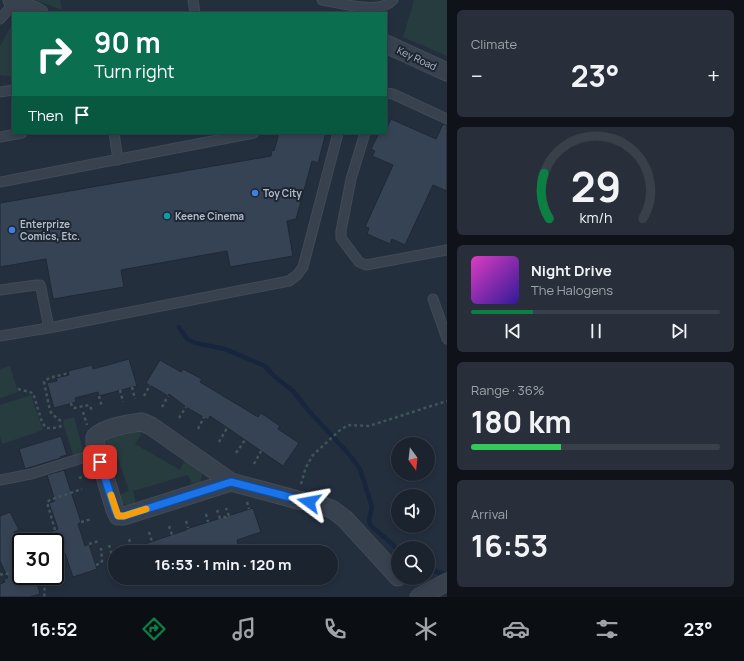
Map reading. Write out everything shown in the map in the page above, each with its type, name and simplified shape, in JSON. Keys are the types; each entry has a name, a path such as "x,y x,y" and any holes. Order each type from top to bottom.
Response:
{"street":[{"path":"13,1 37,12"},
{"name":"Key Road","path":"387,44 447,72"},
{"path":"231,482 124,516 118,516 95,443 95,437 99,433 132,423 142,422 151,426 231,482 298,500 319,504 334,510 345,519 391,568"},
{"path":"407,585 418,597 447,582"}],"lane":[{"path":"193,0 195,12"},
{"path":"322,0 353,9 380,7 390,3 393,0"},
{"path":"0,19 13,1"},
{"path":"0,92 12,90"},
{"path":"387,93 393,94 447,119"},
{"path":"0,137 16,134"},
{"path":"114,134 118,160"},
{"path":"0,182 249,134"},
{"path":"0,336 49,328 288,281 297,275 303,268 338,134"},
{"path":"365,134 351,179 341,238 359,262 366,265 447,250"},
{"path":"0,290 40,285 42,288 49,328"},
{"path":"433,299 447,339"},
{"path":"0,480 31,474 98,453"}],"path":[{"path":"61,421 50,411 44,382 49,378 69,373"},
{"path":"144,396 150,385"},
{"path":"132,387 135,399"},
{"path":"18,389 31,392 33,394 42,422 46,428 62,426"},
{"path":"120,390 122,402"},
{"path":"99,396 102,407"},
{"path":"162,407 168,396"},
{"path":"298,500 306,467 313,455 339,431 350,424 369,426 447,400"},
{"path":"71,403 74,408 89,405 92,410"},
{"path":"179,418 186,407"},
{"path":"198,429 204,417"},
{"path":"219,442 227,428"},
{"path":"236,453 245,440"},
{"path":"254,464 261,451"},
{"path":"55,530 47,502 82,489"},
{"path":"246,501 249,509"},
{"path":"217,510 220,518 224,518 229,516 226,508"},
{"path":"206,514 208,522"},
{"path":"82,522 92,519"},
{"path":"186,521 188,528"},
{"path":"169,526 172,535"},
{"path":"149,532 152,542"},
{"path":"129,539 131,545"},
{"path":"89,544 99,541"},
{"path":"96,565 102,561 101,548"},
{"path":"0,574 3,575 12,572"},
{"path":"44,585 45,590 44,597"}],"green space":[{"path":"35,0 60,0 62,10"},
{"path":"414,0 447,0 447,56 403,37"},
{"path":"12,24 12,77 0,75 0,46"},
{"path":"10,366 18,392 0,398 0,369"},
{"path":"31,395 43,430 2,444 0,436 0,405"},
{"path":"74,417 83,450 80,453 73,455 63,423 64,420"},
{"path":"136,431 140,432 141,435 135,444 180,470 184,461 187,460 202,470 200,482 192,484 188,475 133,491 136,504 128,506 122,503 119,495 129,491 115,449 106,452 102,446 104,442 112,437"}],"building":[{"path":"391,119 436,139 443,124 447,125 447,191 433,185 405,245 392,239 390,244 367,234 369,228 365,227 393,165 372,156 375,151 371,149 378,134 387,134 387,127"},
{"path":"279,134 326,134 318,163 312,161 296,219 287,221 293,256 230,267 227,251 121,270 124,287 53,299 46,259 0,267 0,203 271,156 272,150 274,151"},
{"path":"129,359 137,386 99,396 98,392 75,398 76,402 54,408 47,383 57,381 56,378 69,375 68,371 92,365 93,369"},
{"path":"160,360 181,372 183,369 202,379 200,382 258,417 261,413 280,426 278,429 299,443 283,466 210,416 208,420 186,407 169,394 168,396 146,383"},
{"path":"61,436 67,455 25,469 19,449"},
{"path":"64,470 81,522 78,524 85,546 89,544 97,569 73,577 64,553 64,533 53,533 52,531 58,529 49,503 55,501 47,475"},
{"path":"253,508 261,532 237,540 238,544 235,545 142,545 186,529"},
{"path":"10,512 19,530 12,533 12,585 38,585 40,594 30,597 0,597 0,584 5,582 4,579 8,578 0,561 0,516"}],"waterway":[{"path":"179,327 187,339 195,343 225,349 265,366 273,375 294,392 360,469 372,507 369,520 371,526 391,543"},
{"path":"435,571 444,574"}],"slow traffic":[{"path":"111,495 118,516 124,516 146,509"}],"place":[{"name":"Toy City","path":"255,193"},
{"name":"Keene Cinema","path":"167,216"},
{"name":"Enterprize Comics, Etc.","path":"12,230"}],"route":[{"path":"100,462 118,516 124,516 231,482 309,502"}]}
